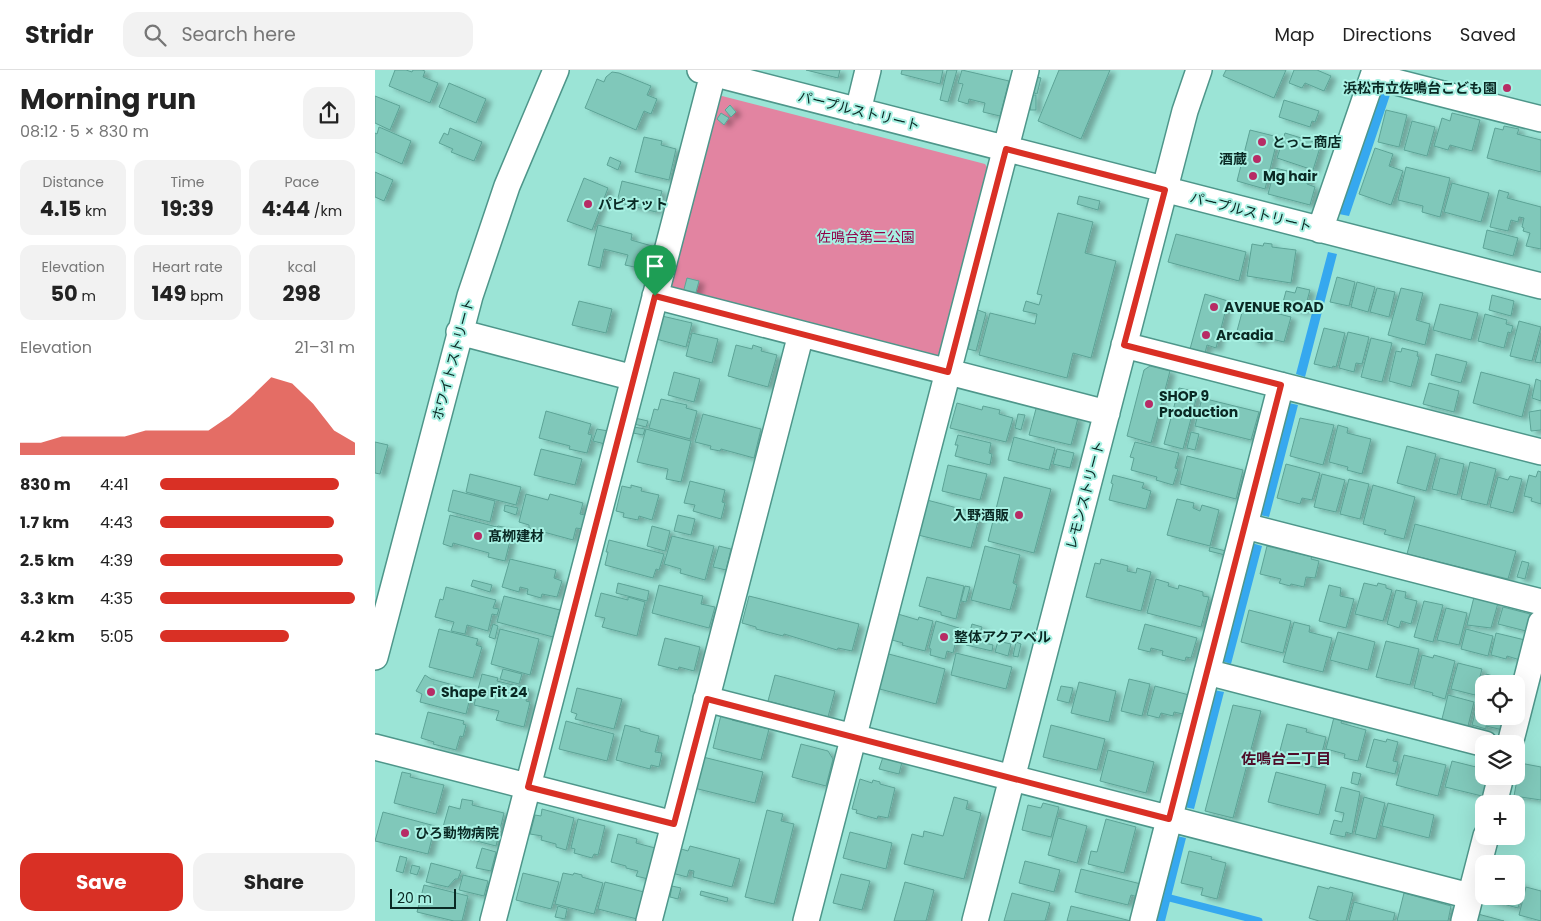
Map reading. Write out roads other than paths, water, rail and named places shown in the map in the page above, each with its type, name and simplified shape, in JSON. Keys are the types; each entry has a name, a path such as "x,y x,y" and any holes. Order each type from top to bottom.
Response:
{"street":[{"name":"ホワイトストリート","path":"375,657 459,332 482,257 507,186 556,70"},
{"path":"858,111 868,70"},
{"path":"806,921 1026,70"},
{"name":"レモンストリート","path":"975,921 1188,101 1199,70"},
{"path":"493,921 655,296 709,71"},
{"name":"パープルストリート","path":"709,71 1541,286"},
{"path":"1320,230 1374,72 1384,79 1541,119"},
{"path":"655,296 1107,412"},
{"path":"459,332 634,378"},
{"path":"649,921 801,334"},
{"path":"1124,345 1541,452"},
{"path":"1143,921 1281,385"},
{"path":"1245,526 1541,602"},
{"path":"1512,735 1541,623"},
{"path":"1207,672 1475,741"},
{"path":"707,699 1470,896"},
{"path":"375,748 674,824"},
{"path":"1464,921 1484,845"}],"water":[{"path":"1381,93 1390,95 1349,216 1339,214"},
{"path":"1328,252 1337,254 1305,377 1296,374"},
{"path":"1289,403 1298,405 1269,517 1260,515"},
{"path":"1252,543 1262,546 1231,664 1222,661"},
{"path":"1214,690 1224,692 1194,809 1184,807"},
{"path":"1177,836 1186,838 1165,921 1155,921"}],"waterway":[{"path":"1166,897 1259,921"}],"place":[{"name":"浜松市立佐鳴台こども園","path":"1507,88"},
{"name":"とっこ商店","path":"1262,142"},
{"name":"酒蔵","path":"1257,159"},
{"name":"Mg hair","path":"1253,176"},
{"name":"パピオット","path":"588,204"},
{"name":"AVENUE ROAD","path":"1214,307"},
{"name":"Arcadia","path":"1206,335"},
{"name":"SHOP 9 Production","path":"1149,404"},
{"name":"入野酒販","path":"1019,515"},
{"name":"髙栁建材","path":"478,536"},
{"name":"整体アクアベル","path":"944,637"},
{"name":"Shape Fit 24","path":"431,692"},
{"name":"ひろ動物病院","path":"405,833"}],"district":[{"name":"佐鳴台二丁目","path":"1286,758"}],"park label":[{"name":"佐鳴台第二公園","path":"866,237"}]}
